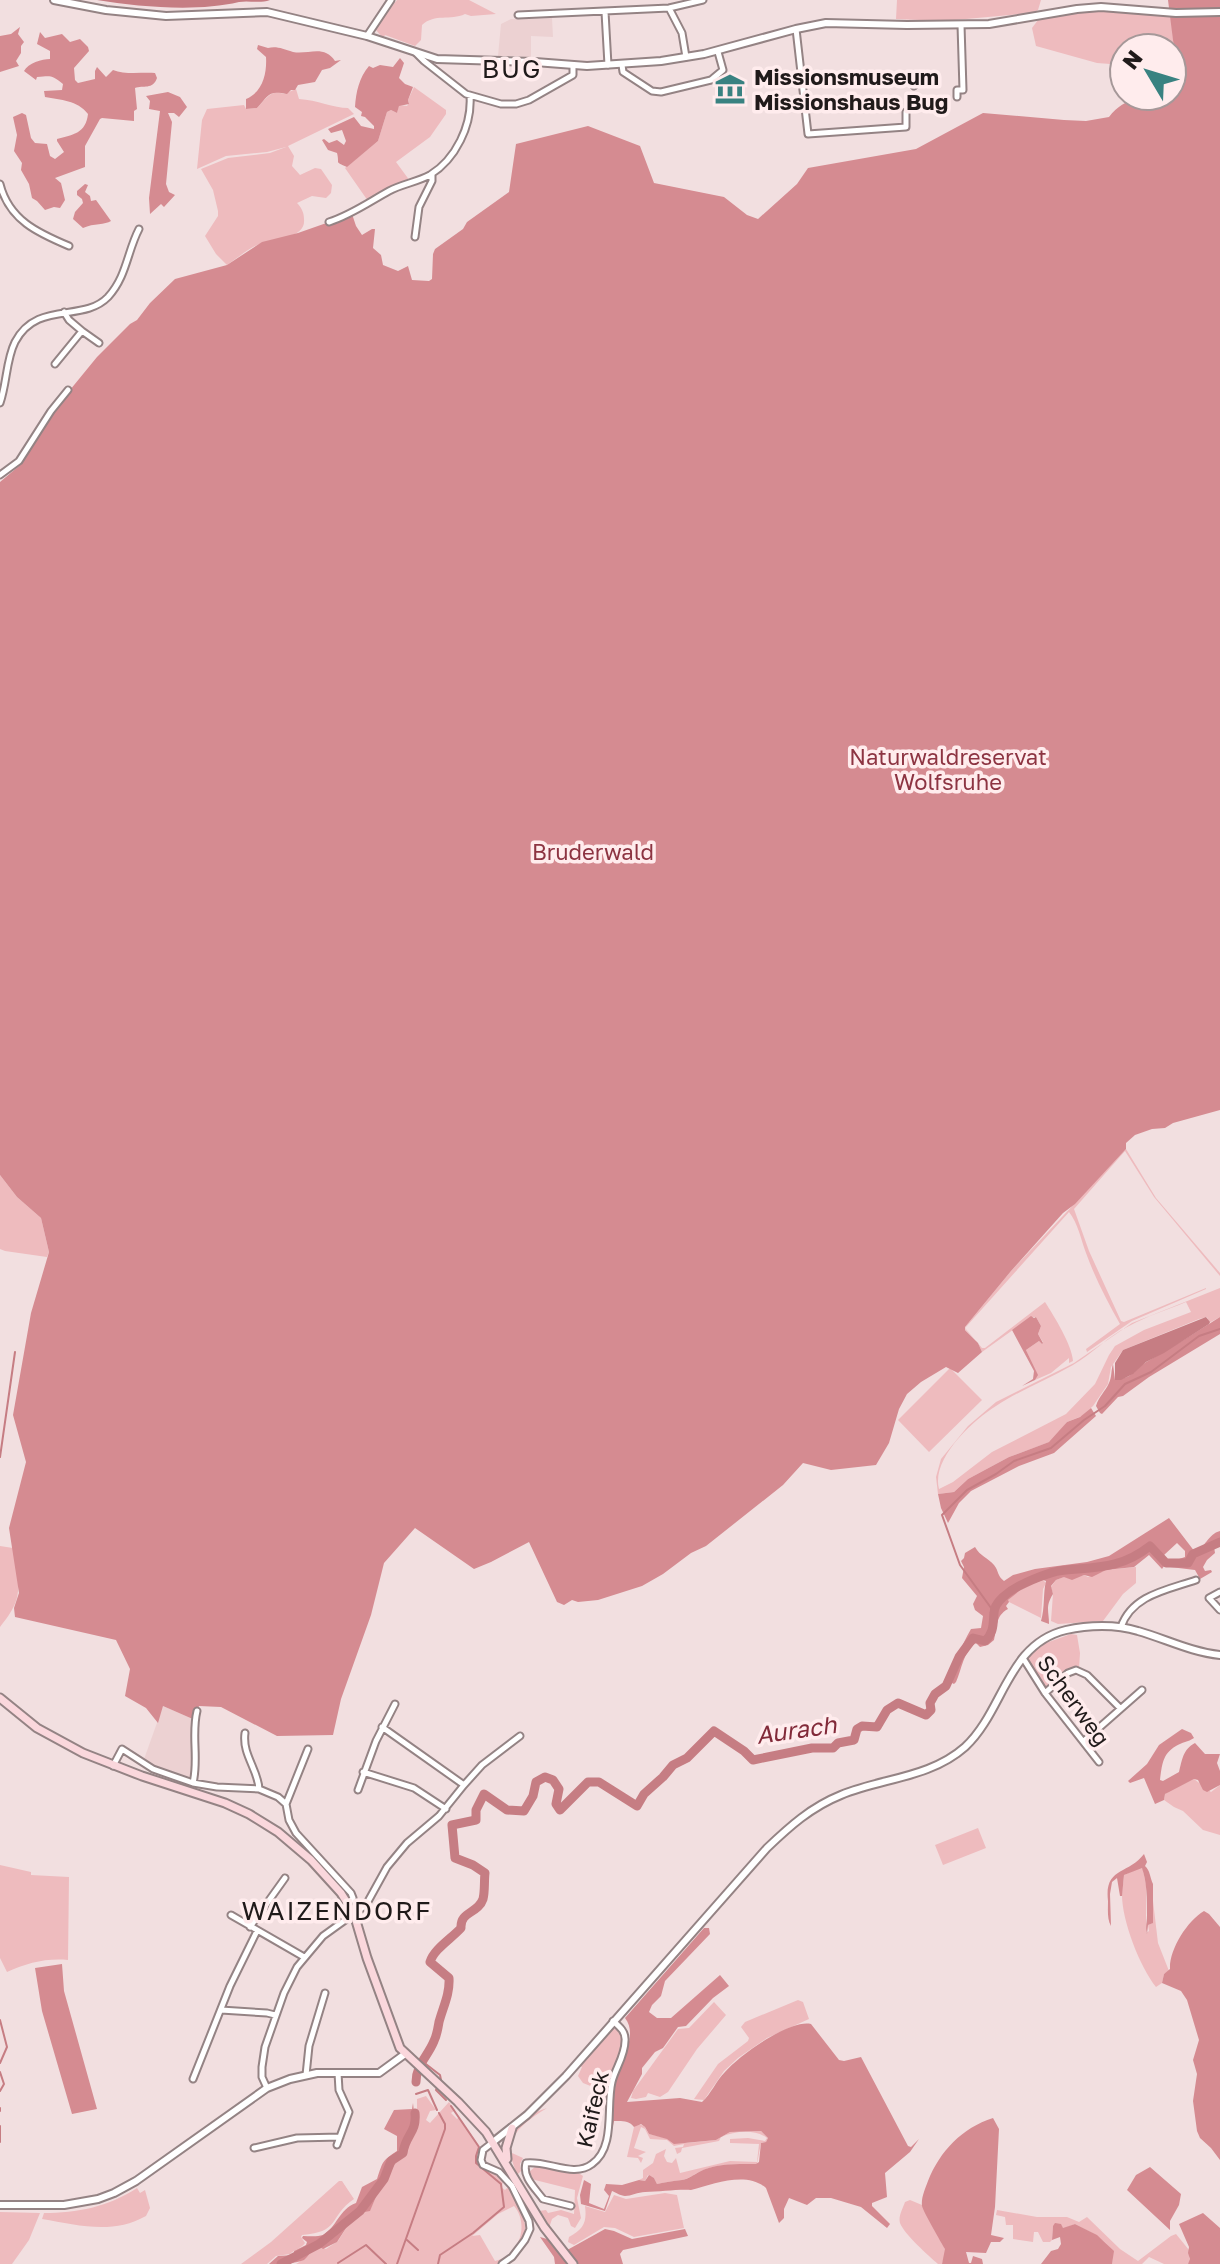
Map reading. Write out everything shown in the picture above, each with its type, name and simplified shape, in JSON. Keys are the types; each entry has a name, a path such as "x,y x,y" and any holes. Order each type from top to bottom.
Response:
{"main road":[{"path":"0,1698 47,1734 83,1753 225,1803 259,1819 309,1858 354,1914 395,2039 405,2054 477,2122 493,2142 544,2227 573,2264"},
{"path":"508,2165 506,2148 512,2128"}],"street":[{"path":"54,0 114,11 166,16 267,12 367,36 446,60 608,66 718,52 826,23 961,25 1011,21 1101,7 1176,13 1220,12"},
{"path":"367,36 391,0"},
{"path":"518,15 669,8 703,0"},
{"path":"669,8 682,33 686,57"},
{"path":"605,12 608,66"},
{"path":"957,97 957,90 963,90 961,25"},
{"path":"796,29 808,134 906,127 906,112"},
{"path":"416,52 418,57 470,96 501,104 529,100 573,75 573,65"},
{"path":"622,65 623,72 652,91 661,92 711,80 723,70 718,52"},
{"path":"802,77 912,79 914,86"},
{"path":"329,222 432,173 467,131 470,96"},
{"path":"415,237 419,207 432,181 432,173"},
{"path":"0,184 7,203 20,220 37,232 69,246"},
{"path":"0,403 11,353 18,337 39,319 95,306 108,297 121,279 139,229"},
{"path":"64,312 69,320 99,343"},
{"path":"55,364 82,331"},
{"path":"0,475 19,461 68,390"},
{"path":"1121,1627 1136,1602 1196,1580"},
{"path":"1220,1592 1209,1598 1220,1610"},
{"path":"502,2264 516,2253 530,2229 529,2221 512,2186 499,2172 483,2165 483,2150 512,2128 566,2076 757,1859 798,1819 828,1801 861,1788 921,1772 955,1754 980,1728 1020,1660 1036,1644 1055,1634 1091,1627 1121,1627 1200,1652 1220,1655"},
{"name":"Scherweg","path":"1020,1660 1099,1762"},
{"path":"1045,1693 1076,1670 1087,1675 1120,1708"},
{"path":"1084,1741 1142,1690"},
{"path":"358,1790 382,1727 395,1704"},
{"path":"193,1783 196,1763 193,1724 197,1711"},
{"path":"382,1727 464,1785"},
{"path":"245,1733 244,1747 259,1789"},
{"path":"267,2088 262,2077 265,2047 284,1993 304,1957 323,1936 362,1909 393,1858 446,1809 482,1765 520,1736"},
{"path":"113,1766 122,1749 153,1769 193,1783 259,1789 272,1793 286,1804"},
{"path":"308,1749 286,1804 289,1820 296,1833 352,1895 348,1904"},
{"path":"363,1772 414,1788 446,1809"},
{"path":"250,1927 285,1878"},
{"path":"231,1915 304,1957"},
{"path":"193,2079 230,1986 257,1931"},
{"path":"306,2075 309,2046 325,1993"},
{"path":"221,2010 275,2015"},
{"name":"Kaifeck","path":"571,2206 543,2199 526,2176 524,2168 526,2163 535,2162 584,2169 600,2157 605,2143 610,2087 626,2040 623,2030 613,2021"},
{"path":"0,2205 64,2205 98,2199 136,2181 267,2088 306,2075 379,2073 405,2054"},
{"path":"337,2145 349,2112 339,2090 338,2073"},
{"path":"254,2148 297,2138 340,2137"}],"shaded area":[{"path":"97,0 270,0 187,8"},
{"path":"397,0 469,0 496,14 465,14 432,19 422,25 421,40 415,46 385,35 383,38 376,30"},
{"path":"897,0 1041,0 1038,10 1033,13 944,21 896,19"},
{"path":"1101,10 1172,16 1173,32 1108,32 1108,64 1036,46 1032,28 1038,20"},
{"path":"552,18 553,37 531,36 531,57 498,56 501,24 511,19"},
{"path":"414,87 446,110 446,114 430,137 396,162 410,181 368,201 345,168 378,141 387,112 397,113 399,105 407,106"},
{"path":"296,89 299,99 348,108 354,114 288,146 294,156 292,166 300,175 315,168 321,169 332,185 331,193 326,198 312,196 297,203 304,219 301,230 260,244 227,265 205,236 218,211 213,190 201,169 228,158 270,153 286,147 226,156 197,169 202,120 207,109 244,105 246,109 257,108 272,94 284,94"},
{"path":"1126,1149 1156,1198 1220,1273 1220,1276 1154,1197 1125,1151 1074,1209 1089,1251 1121,1321 1206,1289 1132,1321 1087,1352 1086,1349 1120,1324 1097,1280 1069,1212 965,1328 975,1340 964,1328 1011,1271"},
{"path":"0,1175 17,1197 41,1218 49,1252 47,1257 0,1249"},
{"path":"1220,1288 1220,1317 1209,1323 1207,1317 1199,1319 1123,1350 1111,1367 1108,1384 1093,1406 1082,1416 1067,1422 1052,1441 1009,1457 968,1479 954,1492 938,1494 936,1477 941,1459 968,1426 996,1402 1074,1363 1103,1343 1073,1365 1005,1400 976,1421 956,1442 941,1465 939,1489 992,1452 1066,1414 1095,1384 1115,1346 1144,1330 1191,1312 1186,1302 1123,1329 1132,1323"},
{"path":"1045,1302 1066,1339 1073,1361 1069,1363 1069,1358 1051,1373 1035,1380 1037,1374 1026,1350 1039,1341 1043,1342 1038,1334 1041,1326 1036,1317 1031,1317 982,1352 978,1344 985,1348"},
{"path":"1206,1317 1209,1324 1146,1362 1133,1374 1115,1380 1115,1363 1123,1350"},
{"path":"950,1368 982,1400 929,1452 898,1420"},
{"path":"0,1546 13,1548 18,1590 14,1607 0,1627"},
{"path":"1136,1567 1136,1583 1123,1594 1103,1621 1058,1624 1051,1621 1051,1587 1056,1580"},
{"path":"1043,1580 1046,1583 1041,1618 1007,1601 1019,1590"},
{"path":"1071,1634 1077,1635 1079,1669 1049,1687 1043,1686 1028,1656 1046,1643"},
{"path":"163,1706 195,1720 191,1780 143,1762"},
{"path":"1194,1779 1211,1792 1220,1785 1220,1835 1203,1830 1183,1811 1164,1800 1169,1791"},
{"path":"978,1828 986,1848 943,1865 935,1845"},
{"path":"0,1865 31,1872 31,1875 69,1877 68,1960 37,1962 7,1972 0,1958"},
{"path":"1140,1867 1146,1885 1146,1933 1149,1931 1148,1925 1152,1923 1153,1901 1158,1943 1169,1971 1156,1987 1133,1943 1123,1906 1124,1875"},
{"path":"798,2000 803,2002 809,2019 767,2038 738,2058 724,2071 704,2100 694,2099 718,2064 748,2041 741,2027 745,2022"},
{"path":"714,2002 726,2015 697,2049 668,2092 660,2097 648,2093 646,2097 631,2098 678,2029 689,2028"},
{"path":"612,2028 620,2031 622,2046 605,2103 603,2091 583,2083 578,2076 580,2066 536,2112 547,2108 528,2121 513,2139 512,2153 523,2158 521,2171 517,2175 508,2149 512,2134"},
{"path":"426,2096 436,2110 430,2111 426,2120 430,2123 449,2102 455,2110 451,2113 457,2119 459,2117 479,2146 479,2163 504,2180 501,2187 505,2190 508,2187 522,2213 525,2231 519,2247 499,2264 296,2264 316,2247 326,2249 338,2241 352,2219 370,2210 417,2128 417,2099","holes":["514,2206 519,2214 520,2239 510,2253 495,2261 480,2235 472,2236 498,2214"]},
{"path":"639,2124 649,2134 687,2143 721,2137 719,2141 682,2148 677,2154 675,2148 684,2144 674,2146 667,2140 650,2139 641,2127 634,2148 646,2152 638,2156 643,2158 641,2163 638,2158 627,2157 634,2127"},
{"path":"761,2131 768,2138 766,2142 761,2143 757,2164 713,2167 685,2179 657,2184 648,2175 645,2181 639,2180 643,2178 643,2170 653,2163 656,2154 666,2149 664,2156 667,2162 672,2163 676,2158 680,2173 730,2161 757,2162 759,2144 730,2143 730,2139 765,2141 767,2138 745,2132 722,2137 730,2132"},
{"path":"537,2165 577,2172 583,2176 577,2198 581,2218 575,2228 568,2218 558,2215 552,2219 549,2228 539,2211 546,2210 548,2213 561,2210 574,2214 575,2190 531,2179 528,2173"},
{"path":"339,2181 354,2199 329,2227 302,2235 305,2243 302,2246 290,2254 276,2256 267,2264 241,2264 271,2242"},
{"path":"137,2188 140,2193 145,2190 150,2208 146,2216 133,2222 95,2227 42,2219 44,2213 92,2208"},
{"path":"665,2193 677,2195 684,2228 634,2237 615,2228 604,2227 574,2245 568,2242 569,2237 583,2224 585,2206 605,2212 614,2195 626,2199"},
{"path":"910,2200 922,2205 940,2237 946,2251 942,2264 938,2264 917,2245 900,2223 905,2202"},
{"path":"997,2210 1037,2217 1067,2217 1079,2222 1087,2217 1120,2249 1138,2261 1176,2234 1189,2250 1190,2261 1188,2264 1164,2264 1149,2257 1142,2264 1112,2264 1113,2251 1109,2246 1075,2224 1063,2229 1061,2225 1053,2226 1050,2242 1043,2242 1038,2232 1034,2232 1033,2242 1013,2239 1013,2225 1006,2225 1005,2217 996,2215"},
{"path":"0,2212 40,2213 29,2240 12,2264 0,2264"}],"green space":[{"name":"Bruderwald","path":"1168,0 1220,0 1220,1110 1165,1128 1152,1129 1135,1135 1126,1143 1126,1149 1063,1213 965,1327 982,1352 958,1373 946,1367 907,1394 889,1443 876,1465 831,1470 803,1463 783,1485 706,1546 663,1574 642,1586 598,1600 572,1600 564,1605 557,1602 529,1542 474,1569 415,1528 384,1563 371,1615 341,1699 333,1735 277,1736 221,1707 199,1706 195,1720 163,1706 158,1723 146,1708 125,1696 130,1669 116,1640 15,1617 14,1608 19,1593 9,1528 26,1462 13,1415 31,1313 49,1252 41,1218 17,1197 0,1175 0,482 19,466 52,412 97,357 175,279 227,265 262,242 352,214 362,235 375,229 373,248 381,255 383,265 398,271 408,266 412,280 429,281 432,279 435,249 509,192 516,144 588,126 640,146 654,183 724,197 747,215 758,219 797,184 808,168 916,149 983,113 1086,121 1109,117 1113,112 1188,112 1188,32 1172,32"},
{"path":"20,27 18,34 24,42 16,61 19,66 0,72 0,36 11,34"},
{"path":"40,32 45,38 62,34 70,42 80,39 88,47 89,51 74,68 78,83 95,79 97,67 106,77 113,70 155,73 157,78 150,86 135,88 137,109 134,111 134,121 100,119 85,146 85,167 55,178 61,183 65,200 60,208 45,210 32,198 21,170 22,163 14,151 17,135 13,117 22,113 26,115 31,138 35,143 47,144 50,156 55,159 64,152 57,139 82,129 88,114 74,103 45,97 44,91 62,90 63,84 56,79 46,76 37,77 36,80 24,71 36,62 50,59 50,51 37,44"},
{"path":"258,45 299,53 321,51 335,61 341,60 322,70 315,82 298,85 287,94 272,93 257,108 246,109 246,99 260,87 265,75 266,57 257,49"},
{"path":"400,58 404,63 399,78 413,87 409,104 399,106 397,113 387,112 378,141 347,167 340,164 337,153 328,150 322,140 329,143 337,140 344,145 346,141 342,130 331,133 328,129 354,117 361,126 374,129 355,107 360,80 369,66 393,67"},
{"path":"168,92 180,97 187,107 179,117 168,113 172,122 166,184 169,192 175,195 164,207 161,204 150,214 149,198 160,111 149,109 150,101 146,96"},
{"path":"88,185 85,192 91,201 96,200 111,221 83,228 73,219 83,203 77,191"},
{"path":"1031,1316 1036,1317 1041,1326 1038,1334 1043,1343 1039,1341 1026,1350 1038,1375 1035,1380 1022,1386 1033,1379 1034,1371 1012,1330"},
{"path":"1220,1317 1220,1334 1118,1397 1100,1413 1096,1406 1110,1381 1113,1364 1115,1380 1127,1377"},
{"path":"1091,1408 1096,1416 1054,1453 1019,1466 971,1491 959,1503 948,1523 938,1494 954,1492 968,1479 1009,1457 1049,1442 1067,1422"},
{"path":"1169,1518 1195,1552 1220,1531 1220,1545 1214,1547 1215,1553 1203,1567 1205,1571 1212,1572 1200,1579 1195,1570 1170,1567 1173,1561 1185,1557 1185,1551 1177,1543 1164,1555 1162,1569 1149,1555 1134,1567 1106,1570 1092,1577 1084,1575 1072,1580 1064,1577 1051,1586 1053,1594 1048,1606 1049,1624 1041,1621 1046,1581 1024,1587 1008,1600 1008,1609 999,1619 994,1640 988,1645 980,1647 976,1643 972,1647 956,1682 952,1683 964,1642 971,1629 981,1628 983,1616 973,1604 977,1596 962,1578 964,1567 961,1561 965,1553 975,1547 994,1565 1004,1581 1035,1569 1109,1556"},
{"path":"1182,1729 1194,1738 1171,1749 1164,1761 1160,1780 1179,1772 1185,1752 1195,1743 1205,1754 1220,1754 1217,1763 1220,1785 1207,1792 1194,1779 1165,1794 1164,1800 1155,1804 1144,1778 1128,1781 1147,1764 1159,1745"},
{"path":"1144,1854 1145,1866 1153,1884 1153,1923 1148,1925 1147,1934 1142,1868 1124,1875 1122,1896 1117,1878 1112,1882 1111,1926 1108,1914 1108,1890 1113,1877"},
{"path":"1204,1911 1220,1927 1220,2160 1197,2131 1193,2101 1197,2074 1193,2060 1199,2040 1187,2000 1181,1991 1162,1983 1180,1937"},
{"path":"704,1928 709,1928 710,1934 665,1981 661,1996 649,2012 657,2018 671,2018 720,1975 729,1986 686,2026 678,2027 663,2048 655,2052 642,2068 642,2074 627,2102 680,2098 702,2102 725,2072 753,2048 791,2027 811,2024 839,2060 861,2057 908,2146 911,2147 919,2139 910,2152 885,2173 887,2197 872,2203 890,2224 887,2228 861,2207 831,2198 816,2198 807,2205 789,2198 784,2218 779,2223 766,2188 749,2180 730,2180 691,2190 642,2192 627,2196 612,2191 605,2211 581,2204 584,2180 591,2184 589,2203 604,2209 609,2196 604,2190 606,2184 645,2181 649,2175 657,2184 684,2179 712,2167 759,2162 761,2143 768,2138 761,2131 730,2132 716,2140 674,2144 649,2134 641,2124 634,2127 627,2122 614,2121 610,2126 613,2086 629,2043 629,2026 625,2018"},
{"path":"62,1964 64,1991 97,2109 72,2114 42,2011 35,1968"},
{"path":"413,2103 415,2121 419,2124 370,2211 359,2213 352,2219 337,2242 323,2249 316,2247 304,2260 269,2264 278,2256 294,2255 294,2251 306,2245 303,2236 323,2235 346,2209 356,2203 362,2187 377,2179 384,2162 397,2151 397,2136 384,2129 394,2110 412,2109"},
{"path":"993,2118 999,2129 991,2235 1004,2238 1000,2242 991,2242 986,2253 966,2252 969,2263 973,2256 982,2259 983,2264 942,2264 945,2249 922,2206 925,2190 933,2170 953,2142 971,2128"},
{"path":"1150,2167 1181,2194 1170,2221 1170,2230 1127,2190 1136,2175"},
{"path":"1203,2213 1220,2228 1220,2264 1188,2264 1189,2247 1179,2224"},
{"path":"1055,2223 1063,2228 1075,2224 1097,2235 1114,2251 1112,2264 1041,2264 1061,2244 1060,2237 1052,2240"},
{"path":"605,2229 632,2239 685,2229 688,2236 623,2250 620,2254 623,2264 555,2264 554,2257 540,2237 547,2239 560,2254"}],"waterway":[{"path":"994,1612 960,1565 942,1515 967,1490 1014,1461 1051,1448 1105,1406 1125,1384 1151,1372 1199,1336 1220,1329"},
{"path":"0,1457 15,1352"},
{"name":"Aurach","path":"416,2082 420,2066 436,2036 448,1990 449,1978 430,1962 439,1948 461,1928 463,1918 481,1904 484,1896 485,1873 455,1858 452,1825 476,1820 476,1810 484,1794 507,1810 524,1811 533,1796 536,1782 545,1777 553,1780 559,1789 556,1804 560,1810 588,1782 599,1782 637,1806 644,1794 673,1765 687,1758 714,1731 753,1760 812,1748 833,1748 838,1743 854,1740 857,1729 862,1726 877,1727 887,1710 898,1703 926,1715 931,1710 930,1703 935,1694 946,1686 959,1657 973,1638 985,1641 990,1635 999,1601 1019,1586 1054,1572 1100,1567 1130,1559 1150,1546 1166,1563 1188,1563 1193,1554 1220,1542"},
{"path":"0,2020 7,2047 0,2063"},
{"path":"422,2061 440,2075 441,2080"},
{"path":"0,2072 4,2084 0,2091"},
{"path":"438,2086 436,2090 446,2100"},
{"path":"416,2094 428,2090 437,2110"},
{"path":"438,2264 440,2255 504,2207 501,2184 476,2163 479,2147 451,2106"},
{"name":"Aurach","path":"281,2264 319,2244 360,2211 384,2179 391,2161 403,2153 414,2125 415,2113"},
{"path":"397,2264 445,2129 439,2113"},
{"path":"0,2126 0,2142"},
{"path":"407,2240 418,2250"},
{"path":"338,2263 366,2245 386,2264"}],"place":[{"name":"Missionsmuseum Missionshaus Bug","path":"730,89"}],"district":[{"name":"BUG","path":"512,68"},
{"name":"WAIZENDORF","path":"337,1910"}],"park label":[{"name":"Naturwaldreservat Wolfsruhe","path":"948,768"}]}
